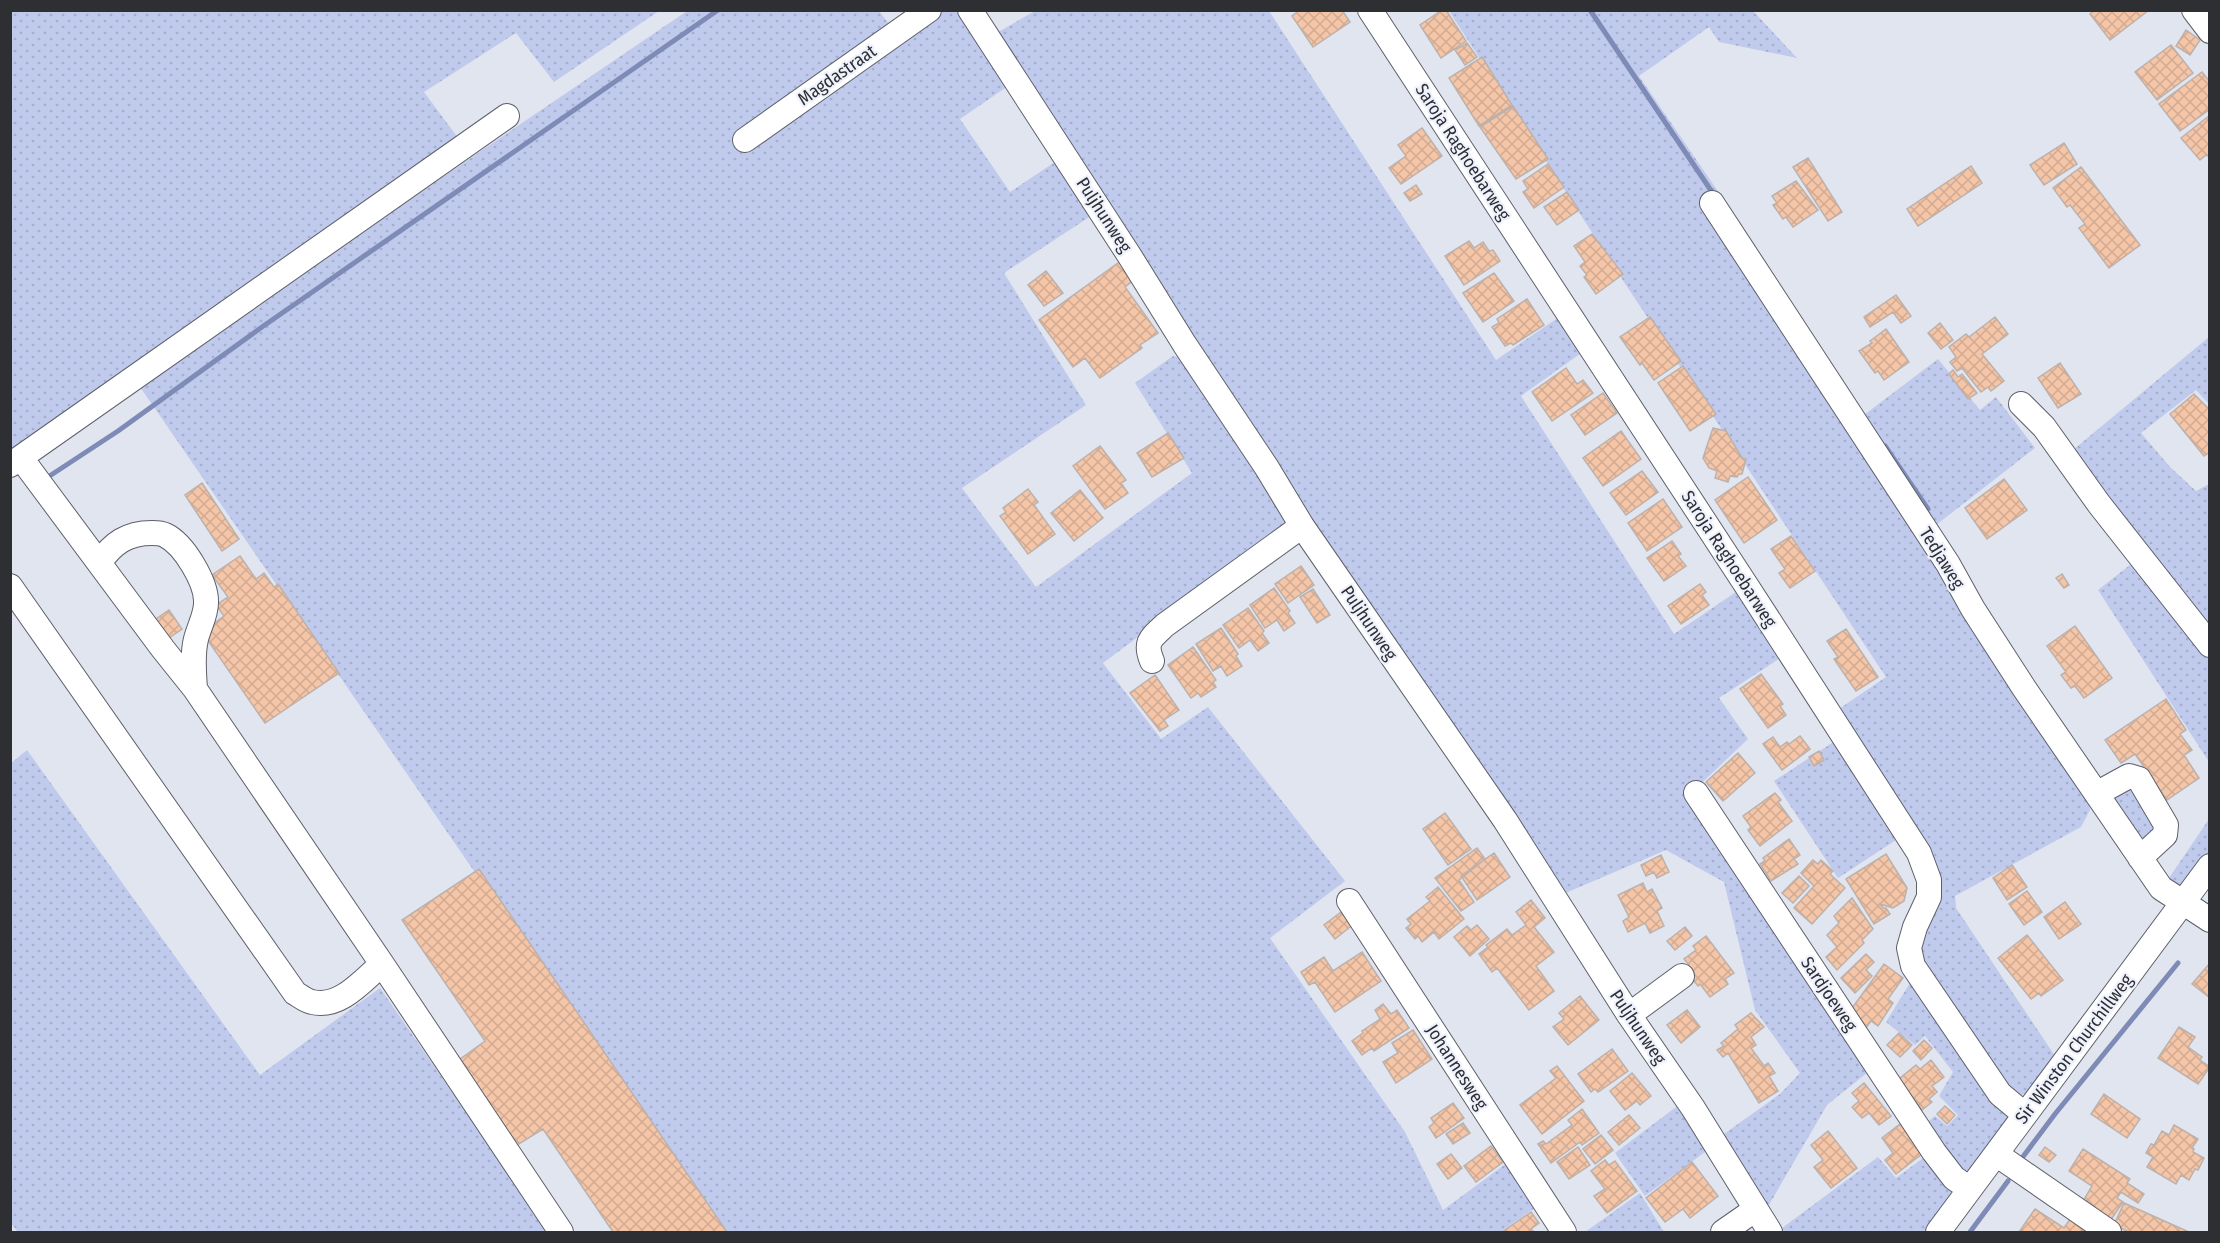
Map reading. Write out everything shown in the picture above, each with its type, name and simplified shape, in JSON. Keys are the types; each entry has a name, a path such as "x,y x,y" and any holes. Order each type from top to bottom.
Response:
{"street":[{"name":"Magdastraat","path":"745,140 928,10"},
{"name":"Puljhunweg","path":"970,10 1130,255 1302,526 1505,820 1629,1015 1693,1108 1770,1233"},
{"name":"Saroja Raghoebarweg","path":"1370,10 1919,853 1929,880 1929,897 1915,927 1909,948 1913,966 2000,1094 2024,1114"},
{"path":"2194,10 2210,31"},
{"path":"507,116 16,461 99,563 195,689 561,1233"},
{"name":"Tedjaweg","path":"1712,203 1948,564 1973,609 2024,688 2140,858 2161,888 2210,920"},
{"path":"2022,404 2044,427 2099,504 2210,645"},
{"path":"1152,661 1147,649 1151,638 1165,625 1302,526"},
{"path":"99,563 121,538 139,533 164,534 182,548 204,587 206,604 196,640 193,667 195,689"},
{"path":"10,586 295,993 311,1002 328,1003 339,999 382,964"},
{"path":"2098,794 2129,776 2139,779 2166,825 2165,835 2140,858"},
{"name":"Sardjoeweg","path":"1696,793 1934,1152 1954,1178 1970,1189"},
{"name":"Sir Winston Churchillweg","path":"1938,1233 2210,866"},
{"name":"Johannesweg","path":"1349,901 1564,1233"},
{"path":"1629,1015 1682,976"},
{"path":"1996,1154 2109,1233"},
{"path":"1723,1233 1756,1209"}],"shaded area":[{"path":"11,11 659,11 554,82 516,33 424,92 458,138 11,452"},
{"path":"687,11 879,11 899,37 938,11 959,11 1011,84 960,119 1010,192 1061,158 1097,212 1004,273 1086,405 962,488 1036,587 1192,473 1135,383 1173,356 1181,358 1291,523 1103,663 1161,739 1208,707 1345,881 1270,938 1405,1132 1443,1210 1507,1163 1539,1205 1500,1232 723,1232 138,384"},
{"path":"1035,11 1269,11 1496,360 1559,317 1584,351 1521,396 1674,634 1739,590 1785,655 1719,698 1748,739 1690,794 1873,1068 1827,1105 1766,1210 1717,1139 1780,1094 1800,1073 1755,1010 1724,882 1666,850 1561,895 1293,499 993,35"},
{"path":"1449,11 1753,11 1797,58 1719,42 1709,27 1639,76 1728,206 1860,418 1938,359 1980,410 1996,397 2035,448 1936,525 2086,790 2090,810 2081,827 1955,896 1956,908 2055,1056 2027,1093 2015,1097 1916,955 1935,905 1836,711 1886,677 1624,282"},
{"path":"2209,337 2209,404 2196,390 2141,433 2170,467 2196,491 2209,484 2209,638 2067,455"},
{"path":"2135,561 2209,653 2209,762 2098,590"},
{"path":"1835,741 1899,838 1838,878 1774,781"},
{"path":"27,750 260,1075 380,988 549,1232 18,1232 10,1222 10,764"},
{"path":"2132,784 2158,828 2145,844 2108,794"},
{"path":"2209,819 2209,852 2188,884 2183,887 2165,884"},
{"path":"1913,978 2009,1118 1967,1175 1962,1177 1927,1122 1935,1116 1947,1126 1958,1115 1939,1096 1953,1072 1925,1036 1915,1045 1886,1022"},
{"path":"1680,1104 1709,1149 1645,1196 1615,1153"},
{"path":"1930,1153 1955,1192 1926,1232 1778,1231 1878,1157 1896,1178"},
{"path":"1640,1193 1664,1232 1585,1232"}],"building":[{"path":"1300,10 1342,10 1350,22 1313,47 1292,16"},
{"path":"1442,10 1446,10 1466,41 1441,58 1420,25"},
{"path":"2095,10 2149,10 2110,40 2090,14"},
{"path":"2186,30 2200,40 2190,55 2176,46"},
{"path":"1467,43 1477,57 1465,65 1455,50"},
{"path":"2171,45 2193,73 2157,100 2135,72"},
{"path":"1482,57 1512,105 1479,126 1449,78"},
{"path":"2202,72 2210,82 2210,109 2180,131 2159,104"},
{"path":"1513,106 1548,159 1516,179 1480,127"},
{"path":"2210,115 2210,157 2206,155 2200,160 2181,138"},
{"path":"1422,128 1442,156 1401,184 1389,168 1406,156 1398,145"},
{"path":"2064,143 2077,164 2044,185 2030,165"},
{"path":"1808,158 1842,212 1828,221 1793,167"},
{"path":"1548,164 1564,187 1534,208 1523,192 1528,189 1523,181"},
{"path":"1971,166 1982,183 1918,226 1907,209"},
{"path":"2081,167 2140,245 2109,268 2079,228 2085,224 2070,205 2067,207 2053,188"},
{"path":"1796,181 1818,210 1793,227 1786,217 1783,219 1773,205 1777,203 1772,196"},
{"path":"1416,185 1422,194 1410,201 1404,193"},
{"path":"1567,192 1579,210 1557,225 1544,207"},
{"path":"1592,234 1623,274 1596,294 1584,277 1587,275 1580,266 1585,262 1574,246"},
{"path":"1469,241 1474,248 1483,242 1489,251 1493,250 1500,261 1464,285 1445,256"},
{"path":"1122,260 1135,279 1125,287 1158,333 1140,345 1142,348 1100,378 1085,358 1073,367 1039,320"},
{"path":"1046,271 1063,293 1044,306 1028,285"},
{"path":"1494,273 1514,301 1483,322 1463,293"},
{"path":"1896,295 1911,316 1901,323 1893,312 1870,327 1864,317"},
{"path":"1527,299 1544,325 1513,345 1511,343 1505,346 1492,327 1499,323 1497,319"},
{"path":"1650,317 1681,361 1654,380 1620,337"},
{"path":"1995,317 2008,334 1982,354 2004,381 1991,391 1988,387 1981,392 1962,368 1957,371 1950,362 1956,357 1949,347 1966,334 1969,337"},
{"path":"1940,323 1953,340 1941,349 1928,333"},
{"path":"1886,329 1909,362 1884,380 1878,371 1875,373 1859,351 1872,343 1870,341"},
{"path":"2060,363 2081,394 2058,408 2038,378"},
{"path":"1683,366 1716,414 1690,431 1658,383"},
{"path":"1566,368 1577,384 1583,380 1593,393 1552,421 1532,392"},
{"path":"1953,370 1958,377 1962,374 1977,393 1968,399 1949,374"},
{"path":"1603,393 1617,413 1585,435 1571,415"},
{"path":"2194,394 2210,410 2210,452 2204,456 2170,414"},
{"path":"1713,428 1726,431 1742,458 1746,459 1742,474 1737,477 1730,476 1728,482 1715,478 1717,471 1709,468 1703,458"},
{"path":"1621,431 1641,459 1603,486 1583,458"},
{"path":"1168,433 1184,458 1152,477 1137,453"},
{"path":"1100,446 1126,480 1121,483 1128,493 1105,509 1073,466"},
{"path":"1642,471 1658,492 1626,515 1610,493"},
{"path":"1748,477 1777,520 1744,543 1715,500"},
{"path":"2004,479 2027,510 1987,539 1965,508"},
{"path":"202,483 239,539 222,551 185,495"},
{"path":"1028,489 1038,502 1034,505 1055,534 1028,554 1000,516 1006,512 1003,508"},
{"path":"1080,490 1103,518 1074,541 1051,513"},
{"path":"1663,499 1682,527 1647,551 1628,523"},
{"path":"1791,536 1815,571 1790,588 1779,573 1785,569 1771,549"},
{"path":"1672,541 1681,554 1678,556 1686,566 1664,581 1647,558"},
{"path":"240,556 256,579 264,573 274,587 278,584 339,673 265,723 202,632 224,616 216,605 228,597 212,575"},
{"path":"1301,566 1314,585 1288,603 1275,584"},
{"path":"2062,574 2069,585 2064,588 2056,578"},
{"path":"1700,584 1706,592 1702,595 1709,605 1681,624 1668,606"},
{"path":"1274,588 1290,611 1288,613 1295,623 1284,631 1277,620 1265,628 1250,605"},
{"path":"1313,589 1330,615 1317,623 1300,597"},
{"path":"1248,608 1264,631 1262,633 1269,643 1258,651 1250,640 1239,648 1223,625"},
{"path":"169,610 182,629 166,640 153,621"},
{"path":"2075,626 2112,678 2084,698 2075,686 2071,688 2061,675 2066,672 2047,646"},
{"path":"1221,628 1238,654 1236,656 1242,666 1227,676 1221,666 1213,671 1196,644"},
{"path":"1846,629 1878,677 1856,691 1834,659 1838,657 1827,641"},
{"path":"1193,647 1216,680 1213,682 1216,687 1201,697 1198,693 1191,698 1168,665"},
{"path":"1761,674 1783,704 1780,706 1786,715 1768,728 1740,689"},
{"path":"1155,675 1179,710 1164,720 1168,726 1160,731 1130,693"},
{"path":"2166,699 2186,730 2180,734 2192,750 2184,755 2199,778 2167,800 2135,754 2121,763 2105,740"},
{"path":"1800,736 1810,749 1782,770 1763,744 1773,737 1780,747"},
{"path":"1819,751 1824,760 1814,766 1809,757"},
{"path":"1738,753 1755,773 1723,801 1706,782"},
{"path":"1775,793 1781,800 1778,802 1792,821 1760,846 1748,830 1751,827 1743,816"},
{"path":"1445,813 1471,849 1448,865 1423,829"},
{"path":"1789,839 1800,855 1794,859 1798,864 1771,881 1760,864 1765,861 1763,858"},
{"path":"1477,848 1485,859 1459,880 1474,902 1461,911 1435,878"},
{"path":"1494,853 1510,877 1477,900 1461,876"},
{"path":"1886,854 1907,888 1904,901 1893,908 1880,904 1890,914 1874,924 1846,879"},
{"path":"1661,855 1669,872 1657,878 1654,872 1646,876 1641,865"},
{"path":"1813,860 1818,864 1821,860 1833,871 1830,874 1845,888 1812,924 1794,908 1814,886 1801,873"},
{"path":"2012,865 2027,887 2007,900 1993,878"},
{"path":"479,869 727,1232 613,1232 543,1129 509,1150 452,1065 485,1041 402,920"},
{"path":"1799,876 1809,886 1793,903 1782,893"},
{"path":"1643,883 1647,892 1652,889 1662,908 1657,911 1664,926 1650,933 1645,923 1628,932 1623,921 1629,917 1618,895"},
{"path":"1438,887 1464,919 1439,939 1434,932 1422,942 1418,936 1415,939 1406,928 1411,924 1407,919 1430,901 1426,897"},
{"path":"2027,891 2042,912 2024,925 2009,904"},
{"path":"1852,898 1873,929 1862,940 1864,943 1837,970 1826,957 1837,947 1827,935 1839,923 1834,916"},
{"path":"1531,900 1545,918 1534,927 1554,952 1536,966 1554,991 1529,1010 1497,968 1492,972 1479,954 1488,947 1486,945 1507,929 1512,935 1526,925 1516,912"},
{"path":"2065,902 2081,924 2059,939 2044,917"},
{"path":"1341,912 1343,915 1346,912 1355,923 1335,939 1324,925"},
{"path":"1477,925 1489,939 1470,956 1454,937 1467,926 1471,930"},
{"path":"1685,927 1692,936 1675,950 1667,941"},
{"path":"2027,935 2063,980 2041,996 2039,993 2031,999 1998,958"},
{"path":"1706,936 1734,973 1725,979 1728,984 1710,997 1684,969 1689,965 1684,959 1696,950 1693,946"},
{"path":"1362,952 1381,981 1335,1012 1315,982 1309,985 1301,972 1324,957 1333,971"},
{"path":"1866,954 1874,962 1866,970 1872,976 1855,993 1841,978"},
{"path":"2210,963 2210,998 2192,984"},
{"path":"1884,964 1903,978 1888,999 1893,1003 1878,1026 1871,1021 1865,1029 1850,1011"},
{"path":"1580,996 1599,1020 1568,1045 1553,1027 1564,1019 1559,1013"},
{"path":"1383,1004 1391,1014 1397,1010 1409,1028 1374,1051 1372,1048 1362,1055 1352,1041 1380,1019 1375,1010"},
{"path":"1687,1010 1700,1027 1681,1043 1667,1025"},
{"path":"1751,1013 1764,1027 1751,1037 1756,1045 1751,1048 1764,1066 1768,1063 1775,1073 1769,1076 1778,1091 1759,1103 1728,1053 1723,1057 1717,1050 1724,1046 1721,1043 1738,1029 1735,1025"},
{"path":"2179,1027 2195,1037 2188,1047 2202,1057 2200,1060 2210,1067 2198,1084 2158,1058"},
{"path":"1413,1030 1432,1059 1396,1083 1383,1062 1398,1053 1392,1043"},
{"path":"1899,1033 1912,1045 1900,1057 1887,1045"},
{"path":"1924,1040 1932,1048 1921,1060 1913,1051"},
{"path":"1612,1049 1628,1071 1598,1092 1595,1089 1591,1092 1578,1074"},
{"path":"1931,1060 1944,1077 1932,1086 1937,1092 1929,1099 1932,1102 1922,1110 1899,1079 1916,1065 1920,1069"},
{"path":"1557,1066 1584,1101 1542,1134 1520,1105 1556,1078 1550,1071"},
{"path":"1632,1073 1651,1096 1640,1105 1637,1101 1625,1110 1610,1091"},
{"path":"1864,1083 1891,1116 1879,1125 1869,1113 1862,1118 1852,1107 1859,1101 1852,1093"},
{"path":"2104,1094 2140,1119 2127,1138 2091,1114"},
{"path":"1453,1103 1464,1118 1436,1138 1429,1127 1434,1123 1431,1118"},
{"path":"1945,1106 1955,1115 1947,1124 1937,1114"},
{"path":"1582,1109 1599,1133 1582,1145 1580,1142 1551,1163 1538,1144 1543,1141 1546,1144 1572,1125 1568,1120"},
{"path":"1629,1115 1640,1128 1619,1145 1608,1132"},
{"path":"1463,1123 1470,1133 1453,1144 1446,1134"},
{"path":"1900,1124 1923,1153 1896,1174 1885,1160 1893,1153 1882,1138"},
{"path":"2174,1125 2198,1139 2192,1148 2193,1152 2204,1158 2198,1170 2195,1169 2189,1180 2181,1175 2176,1184 2147,1167 2153,1157 2146,1153 2162,1131 2169,1135"},
{"path":"1828,1131 1857,1168 1831,1188 1814,1167 1823,1160 1811,1145"},
{"path":"1601,1135 1613,1150 1595,1164 1583,1149"},
{"path":"1491,1146 1503,1162 1476,1182 1464,1166"},
{"path":"1578,1147 1590,1165 1569,1179 1557,1162"},
{"path":"2045,1147 2056,1155 2049,1162 2039,1155"},
{"path":"2083,1149 2130,1179 2127,1183 2144,1194 2138,1203 2121,1192 2117,1198 2123,1202 2110,1221 2082,1203 2092,1186 2069,1171"},
{"path":"1451,1154 1462,1168 1448,1179 1437,1164"},
{"path":"1605,1160 1609,1165 1615,1161 1637,1191 1607,1213 1594,1196 1605,1189 1591,1171"},
{"path":"1692,1162 1718,1196 1690,1218 1683,1209 1665,1222 1646,1198"},
{"path":"2124,1203 2189,1232 2129,1232 2114,1225"},
{"path":"2035,1209 2064,1228 2070,1219 2086,1230 2084,1232 2019,1232"},
{"path":"1531,1212 1539,1223 1531,1229 1534,1232 1502,1232"}],"waterway":[{"path":"45,479 118,431 262,327 718,10"},
{"path":"1590,10 1714,195"},
{"path":"1885,446 1928,509"},
{"path":"2022,1158 2178,963"},
{"path":"1970,1232 2008,1181"}]}
